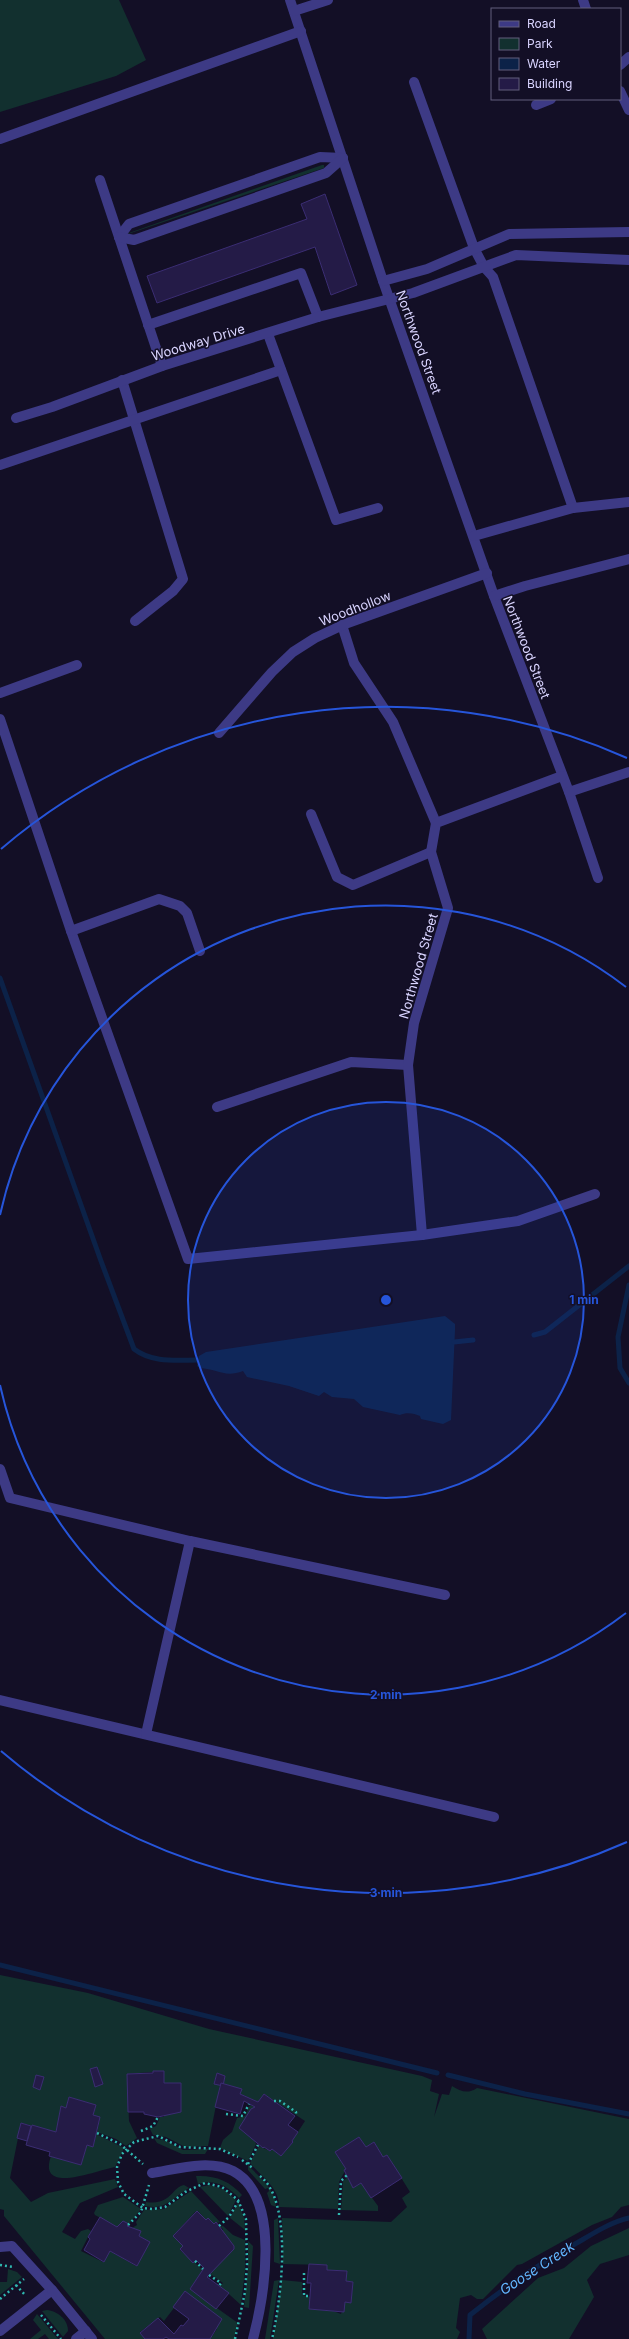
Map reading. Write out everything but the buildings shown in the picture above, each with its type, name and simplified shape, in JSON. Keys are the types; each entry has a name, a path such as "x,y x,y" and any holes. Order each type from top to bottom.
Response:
{"street":[{"name":"Northwood Street","path":"290,0 344,158 383,281 494,596 569,792 598,878"},
{"path":"294,10 328,0"},
{"path":"0,139 301,31"},
{"path":"621,64 629,57"},
{"path":"414,82 474,248 484,267 492,277 574,508"},
{"path":"621,93 629,110"},
{"path":"536,105 548,100"},
{"path":"119,236 129,224 178,206 320,157 344,158"},
{"path":"119,236 134,240 326,173 344,158"},
{"path":"100,180 162,366"},
{"path":"383,281 427,269 509,234 629,232"},
{"name":"Woodway Drive","path":"16,418 52,408 162,366 268,334 318,317 412,293 516,255 629,260"},
{"path":"148,325 301,273 318,317"},
{"path":"268,334 336,520 378,508"},
{"path":"0,465 281,370"},
{"path":"122,380 183,579 173,591 135,621"},
{"path":"474,536 574,508 629,502"},
{"path":"494,596 525,586 629,559"},
{"name":"Woodhollow","path":"219,733 272,672 293,652 314,638 342,625 487,573"},
{"path":"342,625 354,663 392,722 436,823 562,776"},
{"path":"0,693 77,664"},
{"path":"0,719 71,932 188,1259 422,1235 518,1221 595,1194"},
{"path":"569,792 629,772"},
{"path":"311,814 337,878 353,885 431,852"},
{"name":"Northwood Street","path":"422,1235 408,1065 414,1023 448,908 431,852 436,823"},
{"path":"71,932 159,899 180,906 187,914 200,951"},
{"path":"217,1107 351,1062 408,1065"},
{"path":"0,1469 10,1498 190,1540 445,1595"},
{"path":"146,1734 190,1540"},
{"path":"0,1700 494,1817"},
{"path":"152,2173 194,2166 213,2166 238,2175 258,2201 264,2226 266,2255 261,2308 253,2339"},
{"path":"0,2247 12,2246 52,2290 89,2335 76,2339"},
{"path":"0,2331 52,2290"}],"path":[{"path":"274,2101 280,2101 296,2112 296,2115"},
{"path":"226,2114 243,2116 249,2104"},
{"path":"141,2131 153,2126 158,2117"},
{"path":"97,2133 116,2141 126,2148 152,2173 143,2208 138,2217 128,2224"},
{"path":"235,2339 245,2292 247,2265 246,2218 238,2200 222,2187 205,2183 185,2192 165,2207 153,2209 143,2208 129,2200 119,2186 117,2167 126,2148 138,2140 158,2136 180,2147 220,2149 248,2164 271,2188 277,2200 280,2218 280,2286 272,2339"},
{"path":"238,2175 248,2164 258,2145"},
{"path":"339,2215 341,2181 347,2175"},
{"path":"219,2226 229,2217 238,2200 251,2190"},
{"path":"195,2261 203,2269"},
{"path":"0,2265 16,2268"},
{"path":"0,2298 26,2277 22,2273"},
{"path":"304,2273 304,2296 310,2296"},
{"path":"208,2274 221,2283 219,2286"}],"green space":[{"path":"0,0 119,0 146,60 116,76 0,112"},
{"path":"324,165 324,168 128,234 129,233"},
{"path":"0,1975 88,1993 209,2029 422,2076 432,2080 430,2091 439,2094 434,2117 442,2094 449,2095 452,2086 464,2092 477,2088 629,2119 629,2205 621,2207 612,2217 592,2225 522,2264 517,2265 483,2299 477,2299 471,2295 460,2298 456,2328 460,2332 457,2339 273,2339 282,2280 302,2282 302,2295 310,2297 309,2309 333,2311 341,2314 345,2302 351,2303 353,2282 346,2281 347,2271 327,2270 327,2265 283,2264 282,2218 391,2222 407,2207 402,2198 410,2192 387,2155 383,2157 374,2142 366,2147 359,2137 335,2152 346,2169 339,2182 338,2209 279,2207 273,2188 250,2163 259,2146 270,2151 272,2149 281,2156 293,2142 292,2141 305,2121 264,2094 258,2102 240,2094 242,2089 223,2084 225,2076 217,2073 214,2083 220,2085 208,2146 185,2147 166,2137 153,2135 150,2129 156,2126 160,2117 164,2117 164,2114 181,2112 181,2083 164,2083 164,2071 127,2074 129,2121 137,2138 126,2146 116,2139 97,2132 100,2118 93,2115 96,2105 69,2097 66,2108 61,2107 56,2132 21,2123 10,2178 31,2202 48,2193 115,2179 118,2187 80,2203 62,2232 75,2239 81,2231 88,2229 91,2231 81,2251 103,2262 110,2251 136,2266 150,2242 139,2236 141,2231 132,2228 137,2225 136,2222 144,2210 164,2209 191,2191 220,2222 214,2224 208,2218 206,2220 198,2211 195,2212 173,2236 183,2246 180,2250 203,2270 190,2289 238,2323 234,2339 210,2339 217,2329 174,2308 164,2321 160,2317 140,2332 145,2339 105,2339 4,2216 4,2210 0,2209"},
{"path":"250,2105 255,2107 246,2116 256,2144 248,2161 220,2148 223,2140 232,2132 237,2118 245,2116"},
{"path":"96,2134 124,2148 115,2167 71,2178 60,2178 53,2175 49,2168 51,2156 81,2165 87,2145 93,2147"},
{"path":"154,2138 167,2141 183,2150 208,2149 205,2154 182,2154 157,2143"},
{"path":"248,2165 270,2189 276,2207 271,2205 267,2193 269,2191 268,2188 265,2189 248,2170"},
{"path":"196,2176 222,2180 242,2195 239,2198 230,2190 215,2183 210,2182 198,2184"},
{"path":"348,2177 353,2188 361,2183 378,2206 378,2211 341,2210 343,2181"},
{"path":"184,2185 189,2188 164,2205 158,2207 145,2206 146,2202 161,2201 166,2199 180,2186"},
{"path":"209,2185 223,2189 236,2200 228,2216 200,2187"},
{"path":"123,2197 141,2209 129,2224 123,2221 117,2227 95,2215 94,2213 98,2205"},
{"path":"238,2202 244,2218 245,2230 230,2218"},
{"path":"278,2218 280,2264 274,2262 274,2220"},
{"path":"223,2226 233,2235 245,2240 245,2271 241,2305 220,2286 223,2283 209,2273 223,2229 220,2227"},
{"path":"629,2228 629,2255 600,2264 587,2280 594,2297 569,2339 487,2339 482,2329 538,2278 564,2268 591,2246"},
{"path":"248,2241 253,2246 249,2308 244,2307 248,2269"},
{"path":"8,2269 17,2272 22,2277 0,2295 0,2282 7,2282"},
{"path":"279,2280 270,2339 265,2339 274,2281"},
{"path":"47,2310 58,2314 64,2319 68,2327 68,2331 63,2337 42,2311"},
{"path":"37,2314 58,2339 49,2339 45,2334 38,2339 30,2339 41,2330 33,2320"}],"water":[{"path":"445,1316 455,1324 455,1330 451,1420 443,1424 421,1419 420,1416 413,1414 405,1413 400,1415 363,1407 354,1399 332,1397 324,1392 319,1396 289,1386 247,1377 243,1371 231,1374 200,1368 197,1366 199,1356 206,1352"}],"waterway":[{"path":"0,978 134,1349 148,1357 156,1359 197,1360"},
{"path":"534,1335 545,1332 629,1266"},
{"name":"Goose Creek","path":"629,1285 618,1337 620,1368 629,1383"},
{"path":"454,1342 473,1340"},
{"path":"0,1965 437,2073"},
{"path":"448,2075 525,2094 629,2114"},
{"name":"Goose Creek","path":"469,2339 470,2315 483,2305 524,2275 593,2233 629,2218"}]}
